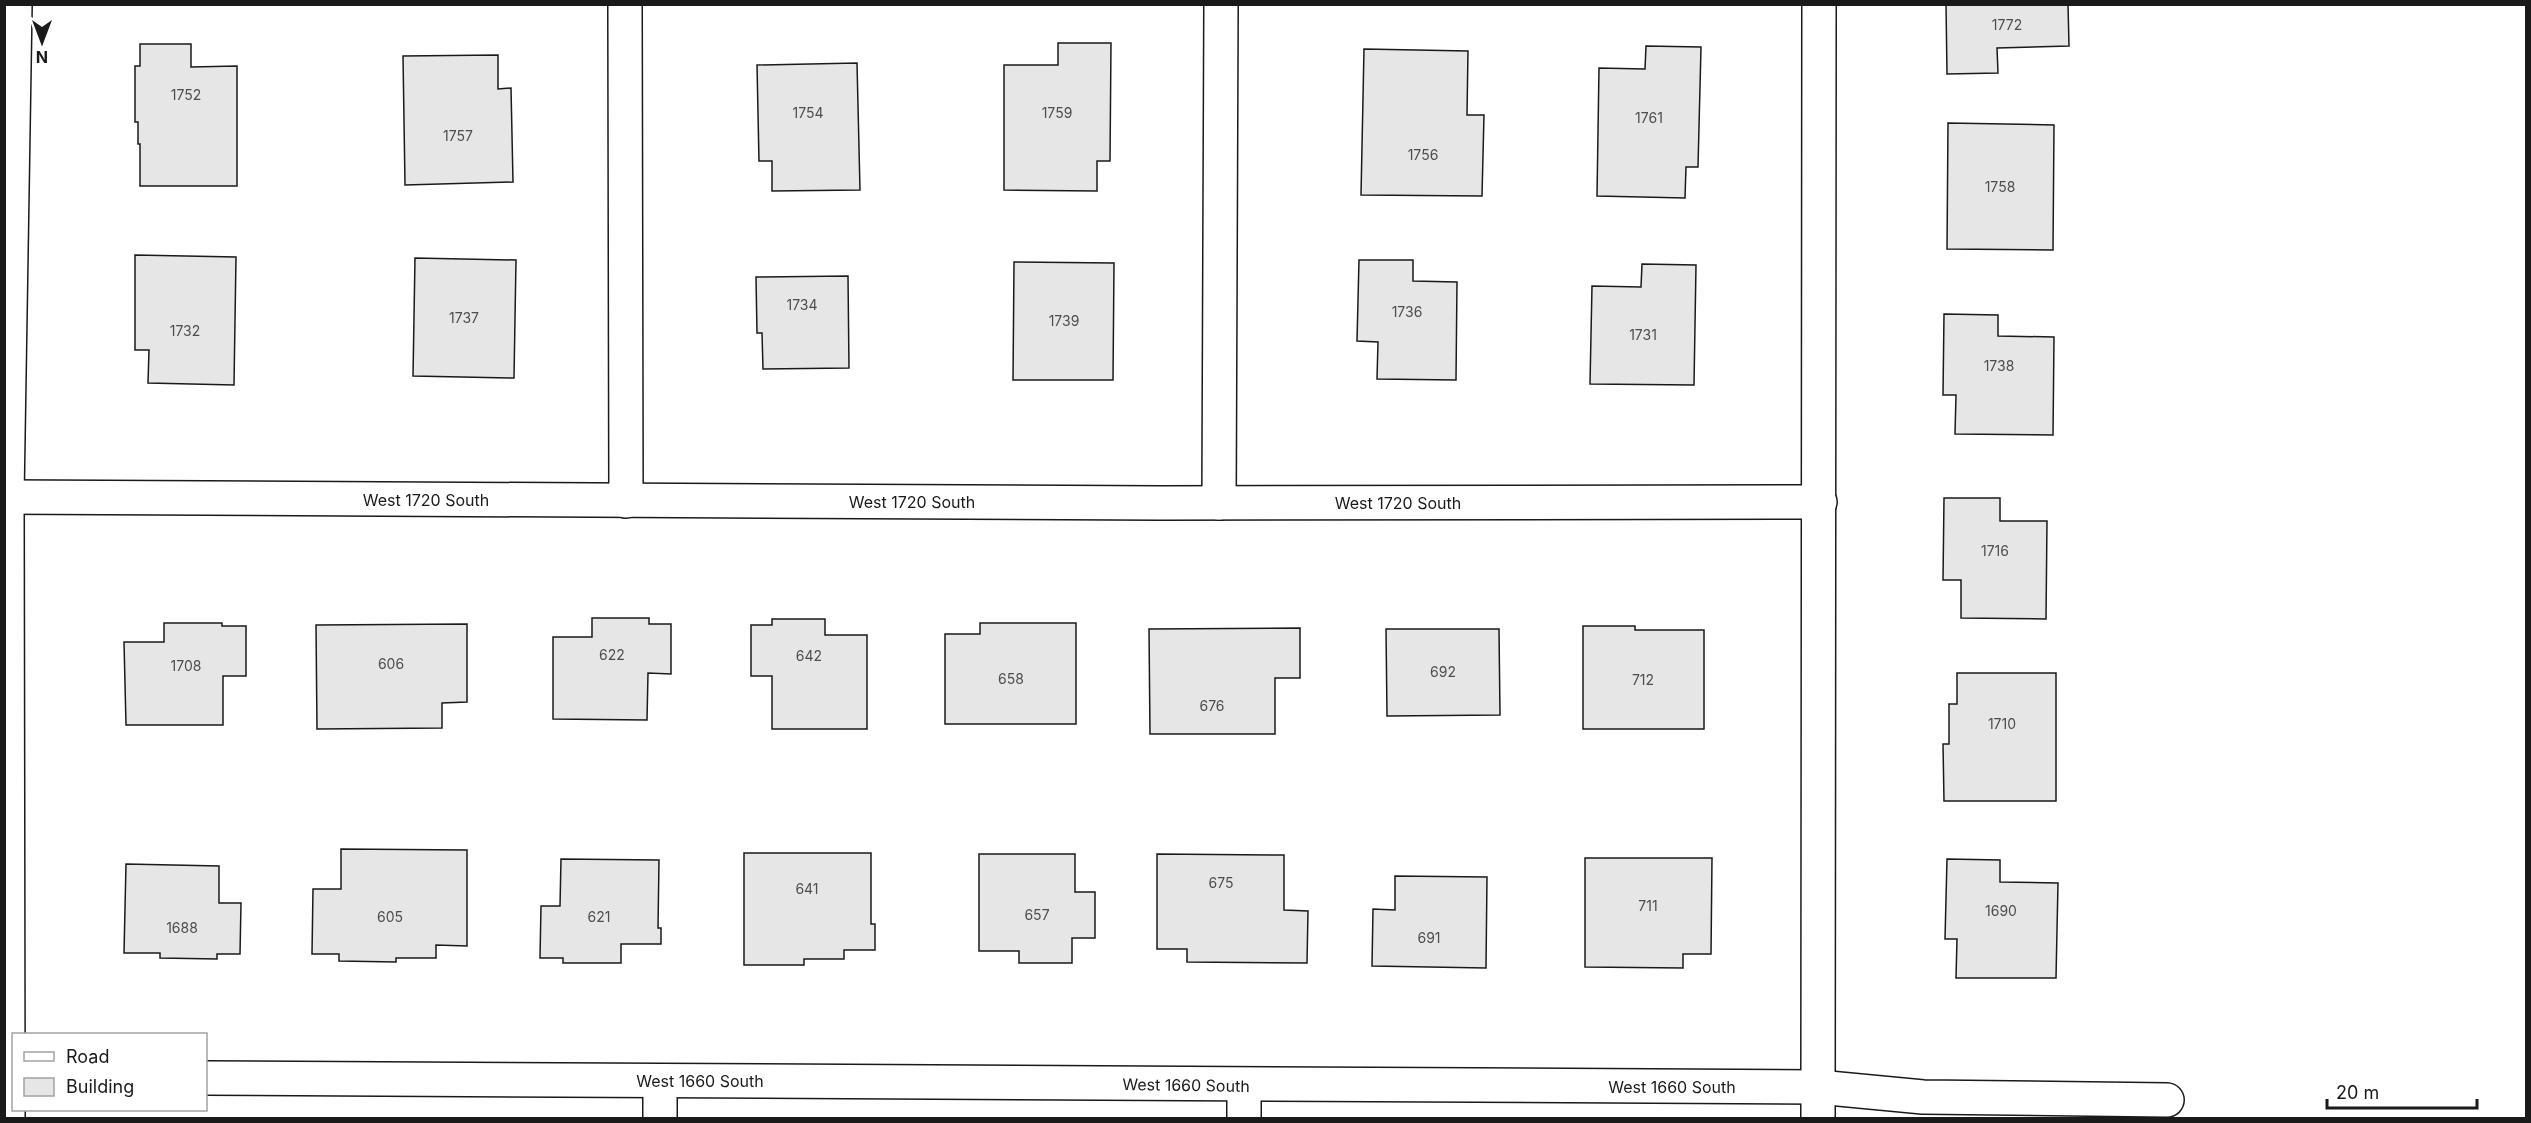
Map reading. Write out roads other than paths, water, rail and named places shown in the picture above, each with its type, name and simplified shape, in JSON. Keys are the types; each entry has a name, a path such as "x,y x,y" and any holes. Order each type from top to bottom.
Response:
{"street":[{"path":"8,1119 11,1077 6,497 15,4"},
{"path":"625,4 626,501"},
{"path":"1219,503 1221,4"},
{"path":"1818,1103 1819,4"},
{"name":"West 1720 South","path":"6,497 1219,503 1820,502"},
{"name":"West 1660 South","path":"207,1078 1244,1086 1818,1103 1923,1097 2167,1100"},
{"path":"660,1081 660,1119"},
{"path":"1244,1086 1244,1119"}]}
